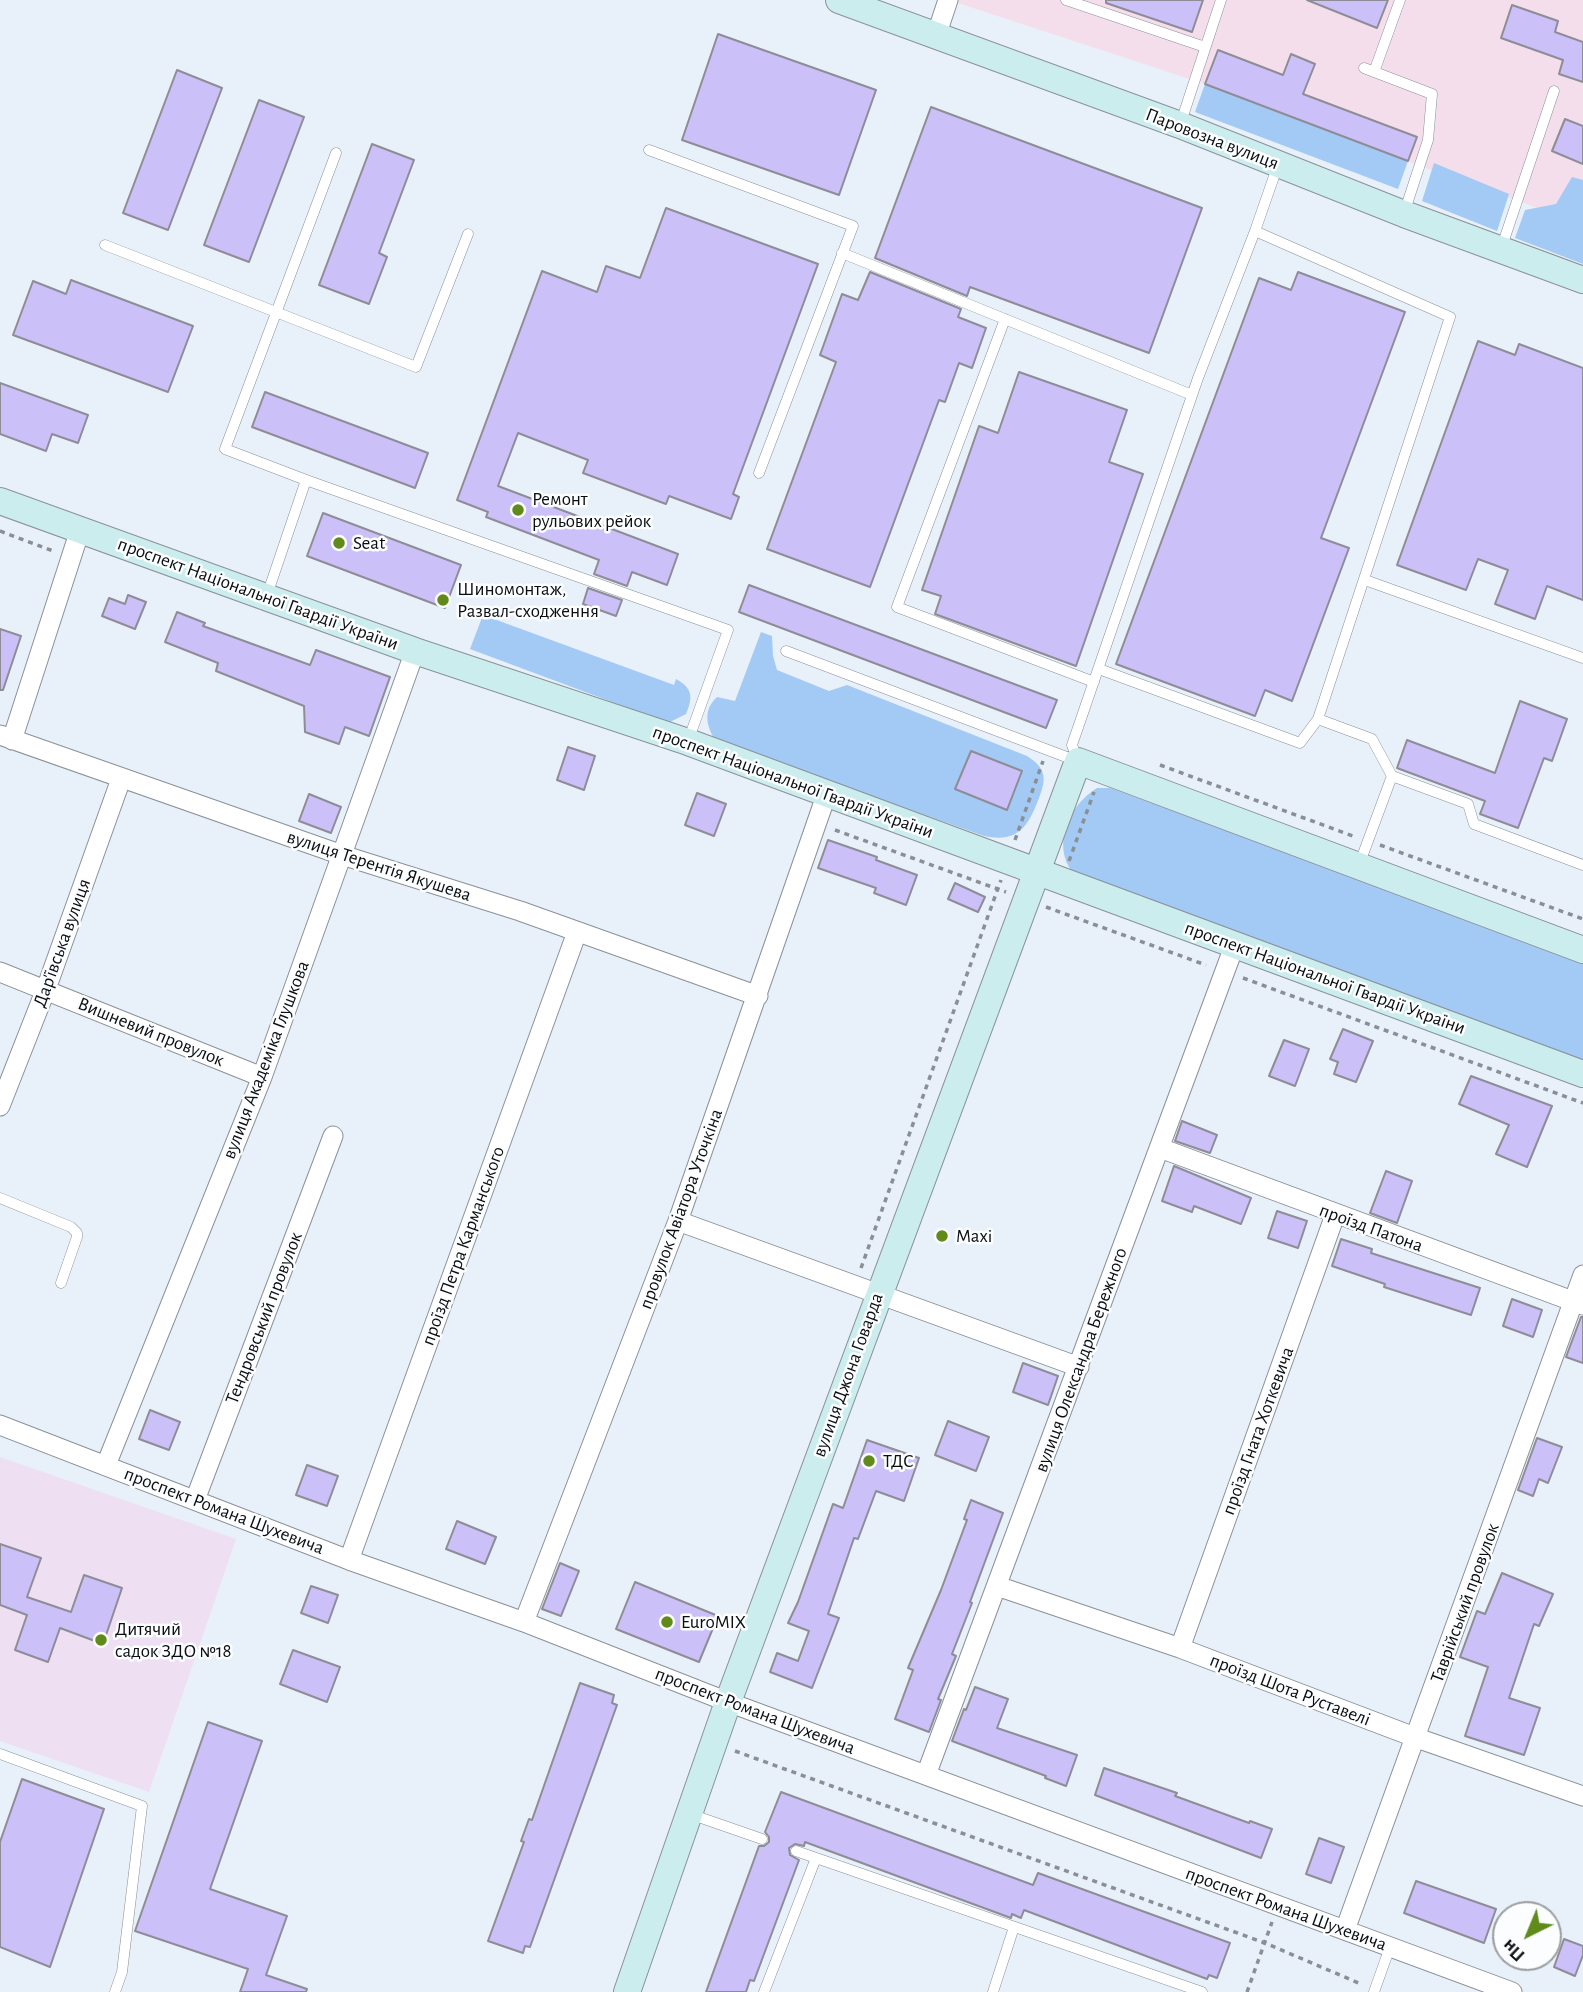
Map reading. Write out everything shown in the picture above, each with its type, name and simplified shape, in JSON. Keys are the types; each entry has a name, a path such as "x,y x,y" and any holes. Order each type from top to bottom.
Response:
{"street":[{"name":"Паровозна вулиця","path":"839,0 1180,125 1404,214 1583,280"},
{"path":"936,36 948,0"},
{"name":"проспект Національної Гвардії України","path":"0,501 415,651 827,793 1036,873 1583,1074"},
{"path":"6,737 80,530"},
{"name":"вулиця Академіка Глушкова","path":"106,1465 262,1077 415,651"},
{"name":"вулиця Терентія Якушева","path":"6,737 121,779 577,932 758,996"},
{"path":"1090,766 1363,853 1583,949"},
{"name":"вулиця Джона Говарда","path":"627,1992 728,1702 866,1290 1036,873 1090,766"},
{"name":"Дар'ївська вулиця","path":"0,1106 46,989 121,779"},
{"name":"провулок Авіатора Уточкіна","path":"524,1622 678,1221 827,793"},
{"name":"проїзд Петра Карманського","path":"349,1560 577,932"},
{"name":"вулиця Олександра Бережного","path":"926,1776 1235,944"},
{"name":"Вишневий провулок","path":"0,972 262,1077"},
{"name":"Тендровський провулок","path":"195,1500 333,1136"},
{"name":"проїзд Патона","path":"1160,1148 1578,1303"},
{"name":"проїзд Гната Хоткевича","path":"1180,1648 1335,1215"},
{"path":"678,1221 1079,1367"},
{"name":"Таврійський провулок","path":"1345,1930 1578,1303 1583,1275"},
{"name":"проспект Романа Шухевича","path":"0,1425 349,1560 524,1622 728,1702 1512,1992"},
{"name":"проїзд Шота Руставелі","path":"997,1586 1180,1648 1417,1738 1583,1796"}],"lane":[{"path":"1066,0 1205,47"},
{"path":"1180,125 1221,0"},
{"path":"1400,0 1369,70 1432,94 1428,140 1404,214"},
{"path":"1501,249 1554,91"},
{"path":"649,150 853,226 759,474"},
{"path":"336,153 225,449 728,630 688,743"},
{"path":"1090,766 1072,745 1192,396 1278,165"},
{"path":"1099,669 1300,743 1318,719 1450,317 1255,231"},
{"path":"105,245 416,367 468,234"},
{"path":"842,253 1192,396"},
{"path":"1005,319 897,607 1094,682"},
{"path":"267,596 306,480"},
{"path":"1365,580 1583,657"},
{"path":"786,651 1090,766"},
{"path":"1318,719 1372,739 1392,776 1468,804 1474,824 1583,865"},
{"path":"1363,853 1392,776"},
{"path":"0,1198 71,1227 77,1233 78,1237 61,1283"},
{"path":"0,1754 142,1806 122,1972 115,1992"},
{"path":"689,1814 762,1839"},
{"path":"796,1851 1202,1992"},
{"path":"764,1992 816,1858"},
{"path":"993,1992 1014,1927"},
{"path":"1375,1991 1390,1947"}],"path":[{"path":"0,531 71,558"},
{"path":"866,1290 1007,862 1047,750"},
{"path":"1152,762 1363,853 1583,919"},
{"path":"1052,909 1062,882 1090,766"},
{"path":"817,823 1583,1103"},
{"path":"713,1744 1265,1943 1375,1991"},
{"path":"1247,1992 1278,1906"}],"shaded area":[{"path":"958,0 1583,0 1583,224 1431,170 1205,84 958,3"},
{"path":"1205,84 1408,161 1398,189 1195,112"},
{"path":"1434,163 1509,194 1497,231 1422,201"},
{"path":"1572,177 1583,180 1583,264 1515,238 1525,210 1556,204"},
{"path":"483,615 674,685 676,679 686,686 690,694 686,714 670,722 663,721 470,649"},
{"path":"761,632 772,636 777,670 829,691 847,685 1027,756 1038,764 1044,781 1026,825 1013,835 996,838 984,836 715,740 707,718 710,707 717,697 735,701"},
{"path":"1097,788 1110,788 1583,961 1583,1062 1073,873 1064,850 1066,826 1078,805"},
{"name":"Дитячий садок ЗДО №18","path":"0,1457 236,1539 149,1792 0,1741"}],"building":[{"path":"1106,0 1203,0 1192,32 1106,3"},
{"path":"1307,0 1388,0 1377,28"},
{"path":"1512,5 1558,21 1555,32 1583,42 1583,82 1559,74 1563,60 1501,38"},
{"path":"718,34 876,90 839,195 682,140"},
{"path":"1218,50 1283,75 1291,54 1315,64 1303,94 1417,137 1408,161 1205,84"},
{"path":"177,70 222,88 168,230 123,213"},
{"path":"259,100 304,117 249,262 204,245"},
{"path":"931,107 1202,208 1149,353 970,287 967,296 875,258"},
{"path":"1565,119 1583,126 1583,164 1552,151"},
{"path":"372,144 414,160 379,253 387,257 369,304 319,285"},
{"path":"666,208 818,264 733,494 739,497 731,519 669,496 666,504 583,473 588,460 518,433 498,486 678,554 667,585 632,572 627,586 594,574 599,560 486,517 488,512 457,500 542,271 597,292 606,266 640,278"},
{"path":"870,272 961,309 958,317 986,328 972,368 959,363 945,402 939,400 870,587 767,549 836,362 820,355 842,294 858,300"},
{"path":"1298,272 1405,312 1321,538 1349,548 1292,701 1265,690 1255,716 1116,664 1259,278 1291,290"},
{"path":"71,280 193,326 168,392 13,335 33,281 66,294"},
{"path":"1478,341 1515,355 1519,344 1583,368 1583,600 1547,586 1535,619 1495,604 1508,570 1478,559 1466,590 1397,565"},
{"path":"1019,372 1127,410 1109,462 1143,474 1076,666 935,614 941,596 922,590 979,426 998,433"},
{"path":"0,383 88,415 78,443 52,434 46,451 0,434"},
{"path":"265,392 428,453 415,488 252,427"},
{"path":"323,513 461,565 445,608 307,556"},
{"path":"749,585 1057,700 1046,728 739,612"},
{"path":"588,588 622,600 616,616 583,604"},
{"path":"128,595 146,602 135,629 102,616 109,598 125,604"},
{"path":"177,612 205,623 203,626 310,665 316,650 390,677 369,736 345,727 339,744 305,732 304,706 216,671 218,663 165,642"},
{"path":"0,629 21,636 3,690 0,690"},
{"path":"1520,701 1567,719 1552,761 1544,758 1518,828 1480,814 1485,801 1397,768 1407,740 1495,773"},
{"path":"568,747 595,756 584,790 557,780"},
{"path":"971,751 1022,771 1007,810 955,789"},
{"path":"697,793 726,804 714,836 685,825"},
{"path":"309,794 341,807 331,833 299,821"},
{"path":"828,840 877,857 876,860 917,875 906,905 874,893 876,888 818,868"},
{"path":"955,883 985,897 978,912 948,899"},
{"path":"1343,1029 1373,1041 1356,1082 1334,1074 1338,1062 1330,1059"},
{"path":"1284,1040 1309,1049 1295,1086 1269,1076"},
{"path":"1471,1076 1552,1106 1527,1167 1496,1154 1509,1125 1459,1104"},
{"path":"1182,1121 1217,1135 1210,1153 1175,1141"},
{"path":"1174,1166 1251,1198 1241,1224 1194,1206 1192,1212 1162,1201"},
{"path":"1386,1171 1412,1181 1397,1223 1370,1213"},
{"path":"1277,1211 1307,1221 1298,1248 1268,1238"},
{"path":"1341,1239 1372,1249 1371,1253 1480,1288 1471,1315 1384,1287 1385,1284 1332,1266"},
{"path":"1512,1299 1542,1310 1533,1337 1503,1326"},
{"path":"1583,1317 1583,1363 1566,1357"},
{"path":"1023,1363 1058,1376 1048,1405 1013,1392"},
{"path":"150,1410 180,1422 169,1450 139,1439"},
{"path":"948,1421 989,1437 976,1471 935,1455"},
{"path":"1537,1438 1562,1447 1548,1483 1539,1479 1533,1496 1518,1490"},
{"path":"867,1440 919,1458 904,1501 876,1491 858,1539 854,1538 828,1614 839,1618 812,1688 770,1672 777,1653 798,1661 809,1631 788,1623 833,1504 843,1508"},
{"path":"307,1465 338,1476 327,1506 296,1495"},
{"path":"971,1500 1003,1513 952,1654 956,1656 938,1699 941,1700 929,1732 895,1719 913,1670 908,1668 941,1590 967,1520 964,1519"},
{"path":"457,1521 496,1537 485,1564 446,1549"},
{"path":"0,1544 41,1558 27,1597 71,1612 84,1575 122,1588 103,1644 60,1628 48,1662 15,1650 27,1615 0,1605"},
{"path":"560,1563 579,1571 561,1616 542,1609"},
{"path":"1502,1573 1553,1594 1539,1626 1534,1624 1509,1698 1540,1708 1524,1755 1465,1736 1488,1667 1460,1657 1477,1611 1485,1614"},
{"name":"EuroMIX","path":"635,1582 718,1616 699,1662 616,1629"},
{"path":"311,1586 338,1595 328,1623 301,1613"},
{"path":"293,1650 340,1667 327,1702 280,1684"},
{"path":"580,1683 614,1695 612,1703 617,1705 530,1947 525,1946 523,1953 488,1941 524,1842 521,1841 529,1819 532,1820"},
{"path":"975,1687 1008,1699 997,1728 1077,1755 1066,1786 952,1741"},
{"path":"208,1722 262,1741 210,1889 287,1916 266,1975 307,1989 306,1992 240,1992 248,1969 135,1931"},
{"path":"1104,1768 1177,1793 1175,1796 1249,1823 1250,1821 1272,1829 1261,1858 1095,1795"},
{"path":"22,1779 104,1809 50,1967 0,1947 0,1842"},
{"path":"781,1792 1033,1885 1038,1873 1230,1943 1217,1978 1209,1975 1207,1979 1024,1910 1021,1918 1012,1914 1011,1918 805,1842 804,1846 795,1844 789,1848 790,1855 799,1860 754,1981 750,1980 746,1992 706,1992 759,1846 769,1842 765,1832"},
{"path":"1319,1838 1344,1847 1331,1883 1306,1874"},
{"path":"1416,1881 1492,1908 1492,1920 1484,1943 1404,1913"},
{"path":"1564,1939 1583,1946 1583,1955 1575,1976 1562,1970"}],"place":[{"name":"Ремонт рульових рейок","path":"518,510"},
{"name":"Seat","path":"339,543"},
{"name":"Шиномонтаж, Развал-сходження","path":"443,600"},
{"name":"Maxi","path":"942,1236"},
{"name":"ТДС","path":"869,1461"},
{"name":"EuroMIX","path":"667,1622"},
{"name":"Дитячий садок ЗДО №18","path":"101,1640"}]}
